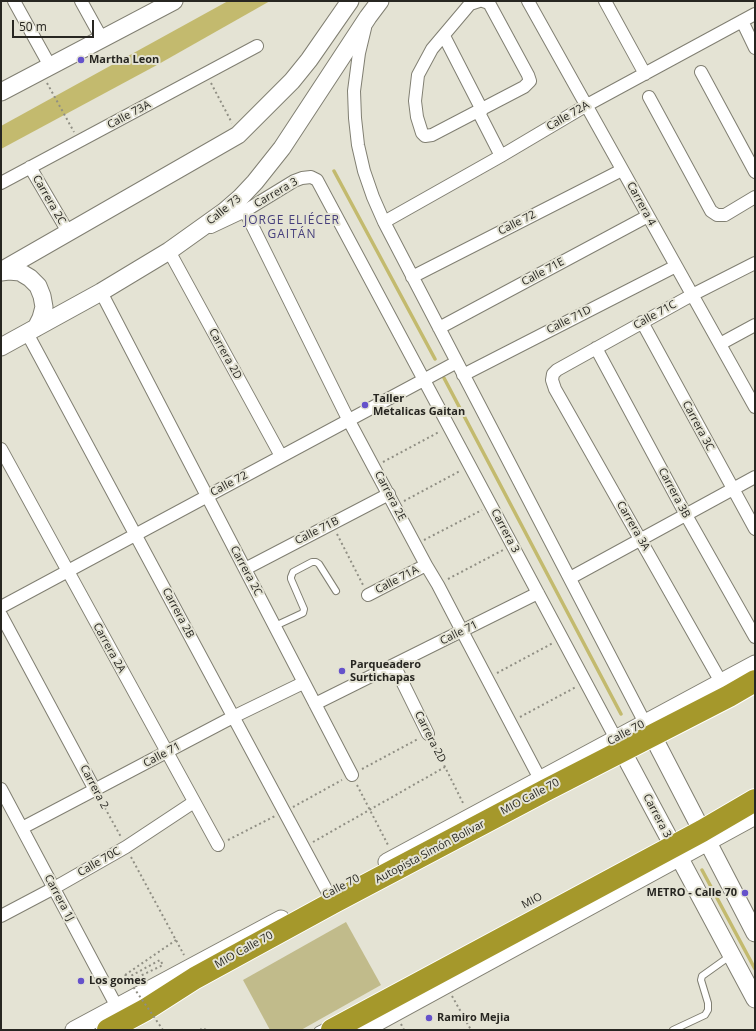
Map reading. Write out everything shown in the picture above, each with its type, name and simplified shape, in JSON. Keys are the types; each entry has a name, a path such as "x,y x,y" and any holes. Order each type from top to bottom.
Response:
{"highway":[{"name":"Autopista Simón Bolívar","path":"108,1030 145,1010 195,978 334,902 621,752 651,733 729,696 755,681"},
{"path":"328,1030 390,996 439,972 700,828 755,800"},
{"path":"145,1010 189,963"},
{"path":"328,1030 367,1028 390,996"}],"street":[{"path":"14,1 47,73"},
{"path":"81,1 102,39"},
{"path":"1,92 47,73 153,6 174,1"},
{"path":"1,271 238,135 292,81 350,1"},
{"name":"Calle 73","path":"1,348 101,292 169,251 225,211 256,182 282,148 380,1"},
{"path":"479,1 470,4 432,49 418,75 415,101 417,117 422,133 425,136 480,111 524,87 530,81 489,3 483,1"},
{"name":"Carrera 4","path":"528,1 720,344 750,387 755,407"},
{"path":"605,1 645,74"},
{"name":"Calle 72A","path":"384,222 501,156 586,105 755,14"},
{"path":"368,17 359,54 354,91 358,145 364,172 373,197 412,277 755,933"},
{"path":"742,21 755,48"},
{"path":"444,36 501,156"},
{"name":"Calle 73A","path":"1,183 257,46"},
{"path":"701,72 755,172"},
{"path":"649,97 711,211 717,216 725,215 755,197"},
{"name":"Carrera 2C","path":"30,167 68,232"},
{"name":"Calle 72","path":"412,277 622,170"},
{"name":"Carrera 3","path":"198,231 215,226 245,211 294,181 311,177 318,180 586,682 621,752 755,999"},
{"name":"Carrera 2E","path":"245,211 348,419 396,506 426,565 438,584 540,779"},
{"name":"Calle 71E","path":"439,328 648,216"},
{"name":"Carrera 2D","path":"169,251 281,456"},
{"name":"Calle 71C","path":"557,370 642,322 755,263"},
{"name":"Calle 71D","path":"463,375 676,266"},
{"path":"1,271 20,272 30,278 38,286 44,307 41,318 32,330"},
{"name":"Carrera 2C","path":"101,292 352,775"},
{"name":"Carrera 3C","path":"642,322 732,490 755,529"},
{"path":"720,344 755,325"},
{"name":"Carrera 2B","path":"32,330 136,535 328,893"},
{"name":"Carrera 3B","path":"596,348 686,515 755,637"},
{"name":"Calle 72","path":"1,607 348,419 457,362"},
{"name":"Carrera 3A","path":"557,370 553,374 552,380 555,389 721,682"},
{"name":"Carrera 2A","path":"1,449 67,572 218,845"},
{"path":"570,578 755,477"},
{"name":"Calle 71B","path":"245,568 389,494"},
{"name":"Calle 71A","path":"368,595 426,565"},
{"name":"Calle 71","path":"315,704 538,593"},
{"name":"Carrera 2","path":"1,615 95,790"},
{"name":"Calle 70","path":"651,733 721,682 755,664"},
{"name":"Carrera 2D","path":"394,665 428,734"},
{"name":"Calle 71","path":"22,828 233,717 303,683"},
{"name":"Calle 70","path":"74,1030 117,1007 189,963 328,893 540,779 621,752"},
{"name":"Carrera 1J","path":"1,789 117,1007"},
{"name":"Calle 70C","path":"1,916 126,847 194,802"},
{"path":"700,828 755,816"},
{"path":"367,1028 446,985 672,844"}],"lane":[{"path":"275,626 303,613 303,605 291,579 294,572 312,562 316,562 320,564 336,591"},
{"path":"651,733 755,686"},
{"path":"673,1030 705,1014 708,1010 708,1003 701,980 702,976 731,955"}],"path":[{"path":"47,73 66,116 80,141"},
{"path":"206,73 238,135"},
{"path":"374,466 449,426"},
{"path":"396,506 470,465"},
{"path":"416,544 491,505"},
{"path":"332,524 368,595"},
{"path":"438,584 512,545"},
{"path":"487,678 562,638"},
{"path":"510,722 586,682"},
{"path":"218,845 284,812 428,734"},
{"name":"Carrera 2D","path":"428,734 466,808"},
{"path":"303,847 445,767"},
{"path":"352,775 391,850"},
{"name":"Carrera 2","path":"95,790 189,963"},
{"path":"163,1030 125,975 176,940"},
{"path":"127,978 160,960 163,965 132,980"},
{"path":"446,985 471,1030"},
{"path":"200,1030 203,1028 206,1030"}],"shaded area":[{"path":"228,1 270,1 157,65 1,149 1,126"},
{"path":"346,922 381,985 301,1030 270,1030 243,980"}],"waterway":[{"path":"334,171 435,359"},
{"path":"444,378 621,714"},
{"path":"702,870 755,969"}],"place":[{"name":"Martha Leon","path":"81,60"},
{"name":"Taller Metalicas Gaitan","path":"365,405"},
{"name":"Parqueadero Surtichapas","path":"342,671"},
{"name":"METRO - Calle 70","path":"745,893"},
{"name":"Los gomes","path":"81,981"},
{"name":"Ramiro Mejia","path":"429,1018"}],"district":[{"name":"JORGE ELIÉCER GAITÁN","path":"292,228"}]}
